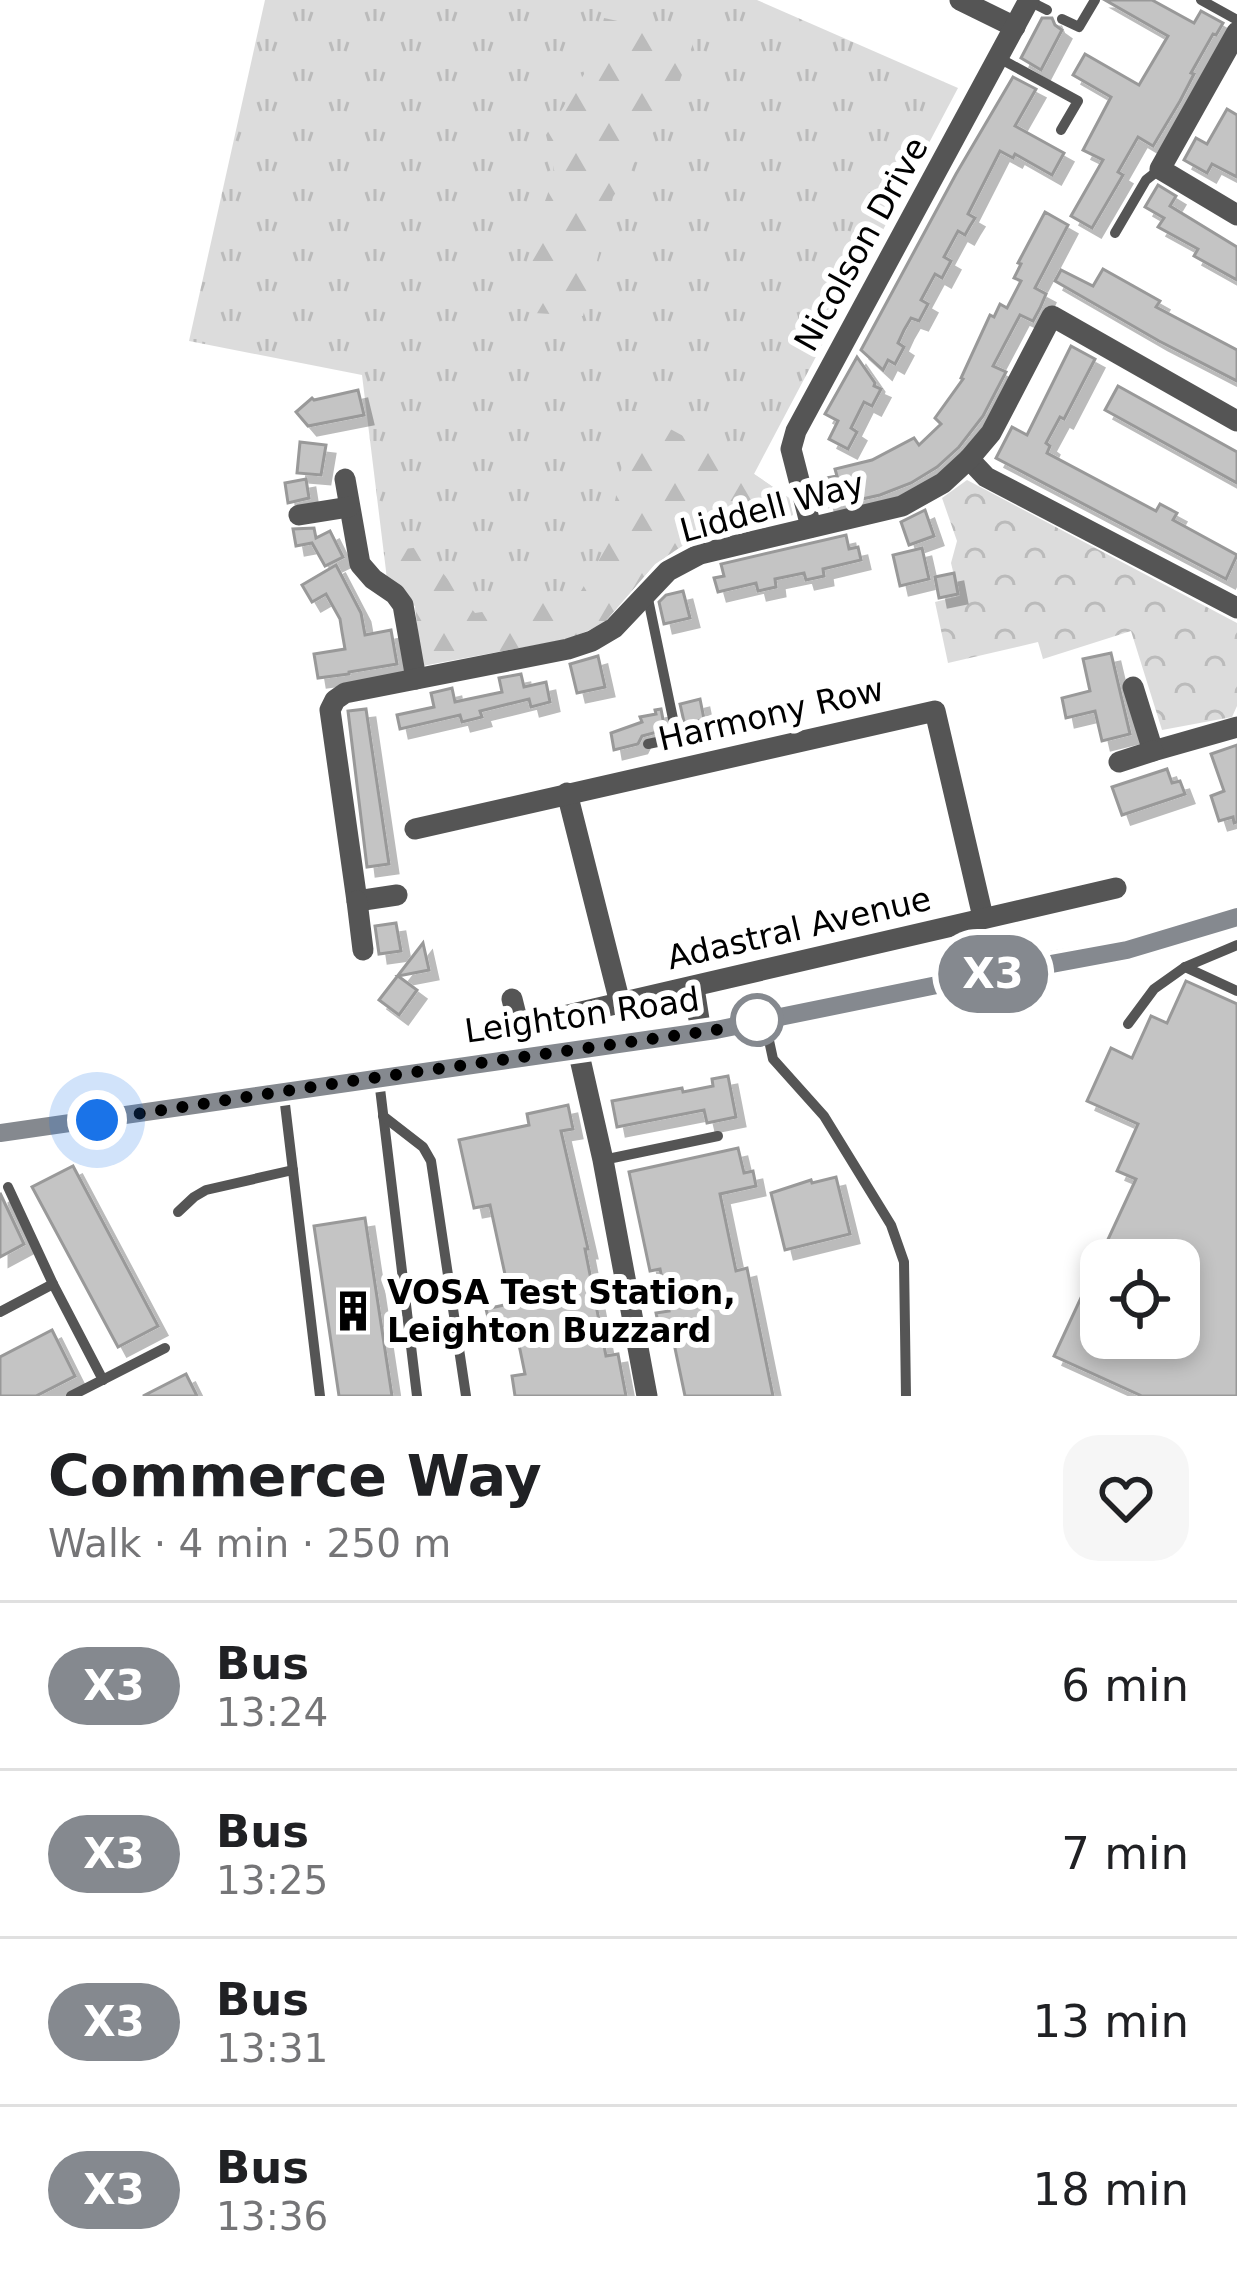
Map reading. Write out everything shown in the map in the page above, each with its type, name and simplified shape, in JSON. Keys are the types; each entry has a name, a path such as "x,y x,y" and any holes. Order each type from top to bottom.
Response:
{"street":[{"path":"960,0 1015,27"},
{"name":"Nicolson Drive","path":"811,527 791,449 796,430 1015,27 1035,4"},
{"path":"1237,32 1160,169 1237,215"},
{"name":"Liddell Way","path":"357,901 330,710 345,694 592,641 614,628 668,571 700,554 902,506 944,483 991,433 1052,316 1237,421"},
{"path":"969,459 986,477 1237,608"},
{"path":"346,479 360,564 404,605 416,679"},
{"path":"299,515 349,507"},
{"path":"1133,687 1153,752"},
{"name":"Harmony Row","path":"416,829 935,711 983,917"},
{"path":"1120,762 1237,727"},
{"path":"567,793 620,1003"},
{"name":"Adastral Avenue","path":"512,999 516,1015 530,1024 1116,888"},
{"path":"363,950 357,901 398,895"},
{"name":"Leighton Road","path":"0,1133 701,1032 1127,950 1237,916"},
{"path":"694,988 701,1032"},
{"path":"578,1050 647,1396"}],"lane":[{"path":"1062,19 1079,28 1094,0"},
{"path":"1201,0 1237,20"},
{"path":"999,58 1078,101 1061,130"},
{"path":"1115,233 1146,180 1160,169"},
{"path":"646,593 677,738"},
{"path":"647,744 700,733"},
{"path":"1128,1024 1154,989 1185,967 1237,944"},
{"path":"1185,967 1237,991"},
{"path":"1016,969 1019,1000"},
{"path":"764,1018 773,1059 824,1116 891,1225 904,1262 906,1396"},
{"path":"379,1077 417,1396"},
{"path":"283,1092 320,1396"},
{"path":"383,1116 429,1155 466,1396"},
{"path":"603,1160 718,1136"},
{"path":"178,1212 206,1190 293,1171"},
{"path":"8,1187 103,1380"},
{"path":"0,1312 53,1284"},
{"path":"71,1396 165,1348"}],"green space":[{"path":"265,0 757,0 958,88 754,474 789,498 793,515 685,544 655,564 603,624 422,666 415,606 387,579 362,375 189,341"},
{"path":"604,18 695,38 673,100 613,197 583,316 534,313 531,239 555,174 546,135 596,55"},
{"path":"633,409 754,474 789,498 793,515 685,544 655,564 603,624 569,639 422,666 415,606 387,579 385,551 422,547 475,613 577,598 606,547"},
{"path":"967,480 1237,623 1237,706 1232,717 1162,730 1131,631 1043,659 1038,642 948,663 935,602 959,596 951,563 957,541 942,498"}],"building":[{"path":"1105,0 1152,0 1194,23 1201,11 1223,23 1153,146 1138,137 1118,172 1123,175 1092,228 1071,216 1103,160 1083,150 1111,97 1073,75 1085,54 1139,85 1168,36"},
{"path":"1042,18 1052,18 1062,30 1041,70 1021,58"},
{"path":"1013,77 1036,89 1015,126 1064,153 1052,175 1000,151 968,214 975,218 965,235 958,231 944,257 951,261 942,278 935,274 921,300 928,304 919,321 911,318 898,343 904,347 895,364 888,360 883,370 861,350"},
{"path":"1227,109 1237,115 1237,177 1212,164 1207,173 1184,160 1196,138 1207,144"},
{"path":"1158,185 1176,196 1170,206 1237,247 1237,280 1194,256 1198,249 1158,227 1164,218 1145,207"},
{"path":"1045,212 1068,225 1035,288 1046,294 1040,308 1033,321 1020,315 993,366 1006,372 983,416 959,447 911,483 827,507 821,479 837,476 835,469 872,460 914,438 919,445 941,424 935,418 963,379 990,315 994,317 1000,304 1007,308 1021,281 1014,278 1018,263"},
{"path":"1103,269 1160,301 1156,307 1237,350 1237,381 1055,281 1061,270 1093,286"},
{"path":"1071,346 1095,359 1046,443 1050,446 1047,453 1156,511 1160,504 1177,513 1173,520 1237,555 1226,579 996,458 1012,427 1027,435"},
{"path":"857,357 874,386 881,389 872,406 864,402 851,428 857,432 848,449 829,439 838,421 825,414"},
{"path":"1118,386 1237,452 1237,483 1105,410"},
{"path":"358,390 364,415 308,426 296,412 312,398"},
{"path":"300,442 326,445 321,475 297,473"},
{"path":"306,479 309,498 288,503 285,483"},
{"path":"925,510 934,536 909,545 901,522"},
{"path":"314,528 316,538 330,531 343,557 325,566 312,543 296,546 293,529"},
{"path":"846,535 849,549 858,547 861,560 823,569 824,576 806,580 804,573 775,579 776,587 758,591 756,583 718,592 714,578 724,576 721,564"},
{"path":"922,548 929,579 900,586 893,555"},
{"path":"336,565 361,613 365,635 391,630 397,664 318,678 314,654 345,649 340,619 326,594 312,602 302,585"},
{"path":"954,573 958,594 939,598 935,577"},
{"path":"683,591 690,618 664,624 659,602"},
{"path":"1111,653 1130,734 1102,741 1095,711 1066,718 1062,698 1090,691 1083,659"},
{"path":"598,656 605,687 577,693 570,664"},
{"path":"521,674 524,687 546,682 550,702 531,707 529,699 480,711 482,717 462,722 460,715 400,729 397,715 434,707 431,693 452,688 455,702 502,692 499,678"},
{"path":"700,699 704,719 685,726 680,704"},
{"path":"366,709 389,864 367,867 348,711"},
{"path":"661,709 665,730 614,750 611,733"},
{"path":"1237,745 1237,822 1233,817 1219,821 1211,796 1224,791 1211,754"},
{"path":"1167,769 1172,783 1180,781 1185,794 1122,815 1112,787"},
{"path":"396,923 401,951 379,954 375,926"},
{"path":"423,943 429,970 398,976 417,990 399,1015 379,1000"},
{"path":"1186,981 1237,1004 1237,1396 1142,1396 1054,1356 1080,1300 1080,1359 1200,1359 1200,1239 1108,1239 1136,1179 1117,1171 1138,1124 1087,1101 1111,1048 1132,1058 1151,1016 1167,1023"},
{"path":"728,1076 736,1117 707,1123 704,1110 617,1127 612,1101 713,1086 712,1079"},
{"path":"568,1105 573,1129 561,1131 606,1356 618,1354 626,1396 515,1396 512,1376 525,1374 516,1330 492,1335 486,1309 509,1304 506,1279 490,1205 474,1208 459,1140 529,1125 527,1114"},
{"path":"738,1148 744,1173 753,1171 756,1186 720,1194 736,1271 747,1268 773,1396 685,1396 672,1334 661,1336 656,1313 669,1311 660,1269 650,1271 629,1172"},
{"path":"73,1166 158,1326 118,1347 32,1187"},
{"path":"836,1177 850,1234 785,1250 771,1193"},
{"path":"0,1193 24,1244 0,1257"},
{"name":"VOSA Test Station, Leighton Buzzard","path":"365,1218 392,1396 339,1396 314,1226"},
{"path":"52,1330 75,1376 36,1396 0,1396 0,1357"},
{"path":"186,1374 197,1396 143,1396"}],"bus line":[{"name":"X3","path":"0,1133 716,1030 1127,950 1237,917"}],"place":[{"name":"VOSA Test Station, Leighton Buzzard","path":"353,1311"}],"route":[{"path":"97,1120 716,1030 764,1018 757,1020"}]}
